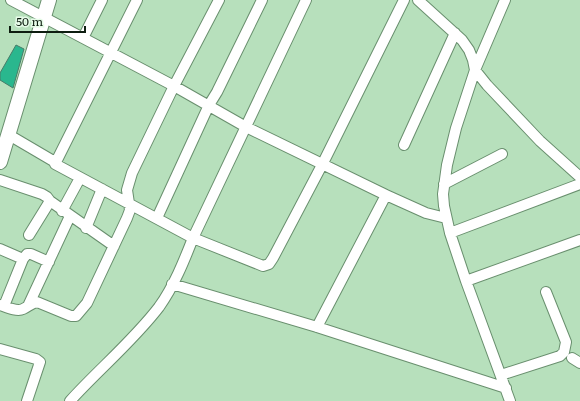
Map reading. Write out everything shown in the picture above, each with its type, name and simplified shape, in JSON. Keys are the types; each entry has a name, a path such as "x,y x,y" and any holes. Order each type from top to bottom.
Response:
{"street":[{"path":"12,0 174,86 246,127 323,163 386,195 426,213 446,218"},
{"path":"0,162 49,0"},
{"path":"83,38 102,0"},
{"path":"55,162 137,0"},
{"path":"49,262 31,254 27,254 23,259 2,305 18,310 23,309 32,303 38,302 66,315 76,316 87,302 130,210 127,190 128,183 137,162 174,86 219,0"},
{"path":"157,218 209,106 262,0"},
{"path":"70,401 149,319 162,301 185,258 193,238 306,0"},
{"path":"9,135 55,162 57,166 130,203 193,238 258,265 263,266 269,264 323,163 404,0"},
{"path":"418,0 455,32 469,50 475,70 487,85 534,134 580,177"},
{"path":"505,0 475,70 456,128 448,158 444,184 444,206 450,233 466,281 510,401"},
{"path":"404,145 455,32"},
{"path":"444,184 502,154"},
{"path":"28,306 49,262 80,178"},
{"path":"0,180 42,194 66,214 114,246"},
{"path":"450,233 580,184"},
{"path":"86,228 102,189"},
{"path":"318,327 386,195"},
{"path":"29,235 50,202"},
{"path":"466,281 580,240"},
{"path":"0,249 23,259"},
{"path":"172,284 318,327 506,388"},
{"path":"501,375 560,356 564,352 566,342 546,292"},
{"path":"0,349 36,359 40,362 27,401"}],"building":[{"path":"16,45 24,49 13,88 0,80 0,73"}]}
